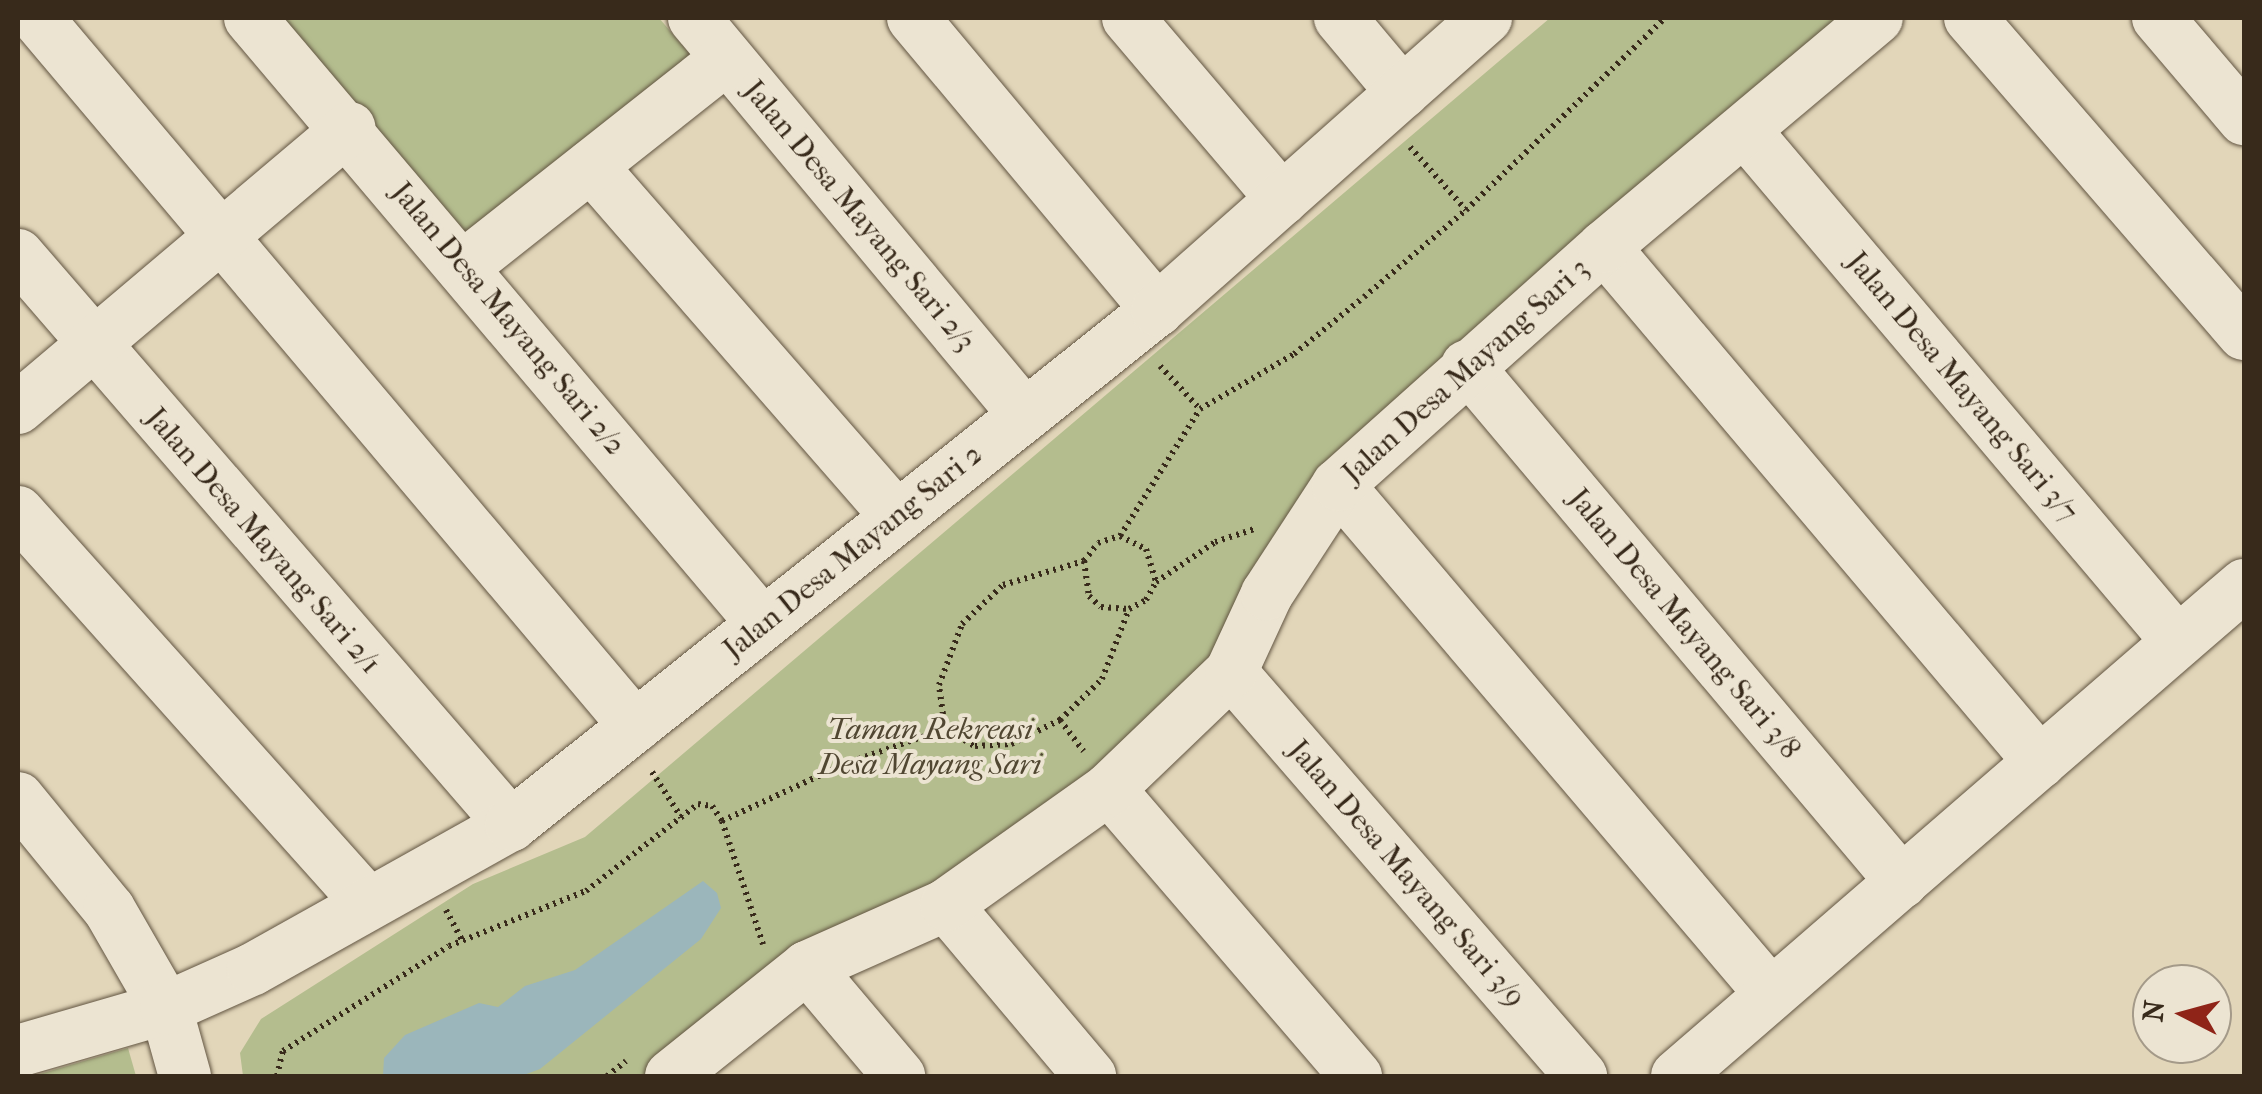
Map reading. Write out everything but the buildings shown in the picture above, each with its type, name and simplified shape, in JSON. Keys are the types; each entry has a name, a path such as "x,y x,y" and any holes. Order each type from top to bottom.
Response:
{"street":[{"path":"37,18 218,239 635,726"},
{"name":"Jalan Desa Mayang Sari 2/2","path":"250,18 349,128 763,624"},
{"name":"Jalan Desa Mayang Sari 2/3","path":"694,18 1025,415"},
{"path":"913,18 1143,321"},
{"path":"1128,18 1282,199"},
{"path":"1340,18 1391,102"},
{"name":"Jalan Desa Mayang Sari 2","path":"18,1051 166,1008 252,969 511,825 1143,321 1486,18"},
{"name":"Jalan Desa Mayang Sari 3","path":"653,1065 806,968 946,905 1109,789 1231,672 1267,594 1338,485 1604,246 1746,132 1877,18"},
{"path":"1970,18 2244,334"},
{"path":"2158,18 2244,119"},
{"path":"464,266 727,58"},
{"path":"18,408 349,128"},
{"name":"Jalan Desa Mayang Sari 3/7","path":"1746,132 2178,642"},
{"path":"591,166 897,518"},
{"path":"1604,246 2040,762"},
{"name":"Jalan Desa Mayang Sari 2/1","path":"18,255 511,825"},
{"name":"Jalan Desa Mayang Sari 3/8","path":"1467,366 1902,882"},
{"path":"1338,485 1772,994"},
{"path":"18,512 367,902"},
{"path":"1677,1076 2244,584"},
{"name":"Jalan Desa Mayang Sari 3/9","path":"1231,672 1581,1076"},
{"path":"1109,789 1356,1076"},
{"path":"18,798 109,909 166,1008 185,1076"},
{"path":"946,905 1090,1076"},
{"path":"806,968 899,1076"}],"path":[{"path":"1120,536 1200,408 1294,354 1466,210 1666,18"},
{"path":"1391,102 1466,210"},
{"path":"1143,321 1200,408"},
{"path":"722,821 844,764 945,729 939,685 962,624 1003,586 1084,562 1098,542 1120,536 1146,549 1156,582"},
{"path":"1084,562 1089,596 1101,606 1129,609"},
{"path":"277,1076 283,1051 449,946 586,892 698,804 712,806 722,821 764,947 750,958"},
{"path":"607,1076 653,1065"}],"green space":[{"path":"280,18 659,18 695,60 466,239"},
{"name":"Taman Rekreasi Desa Mayang Sari","path":"1550,18 1891,18 1358,470 1236,680 658,1076 243,1076 240,1053 261,1019 473,884 585,837"},
{"path":"128,1048 136,1076 33,1076"}],"water":[{"path":"703,881 717,893 721,908 701,939 540,1069 521,1076 383,1076 384,1058 405,1035 479,1003 498,1007 525,986 575,970"}]}
